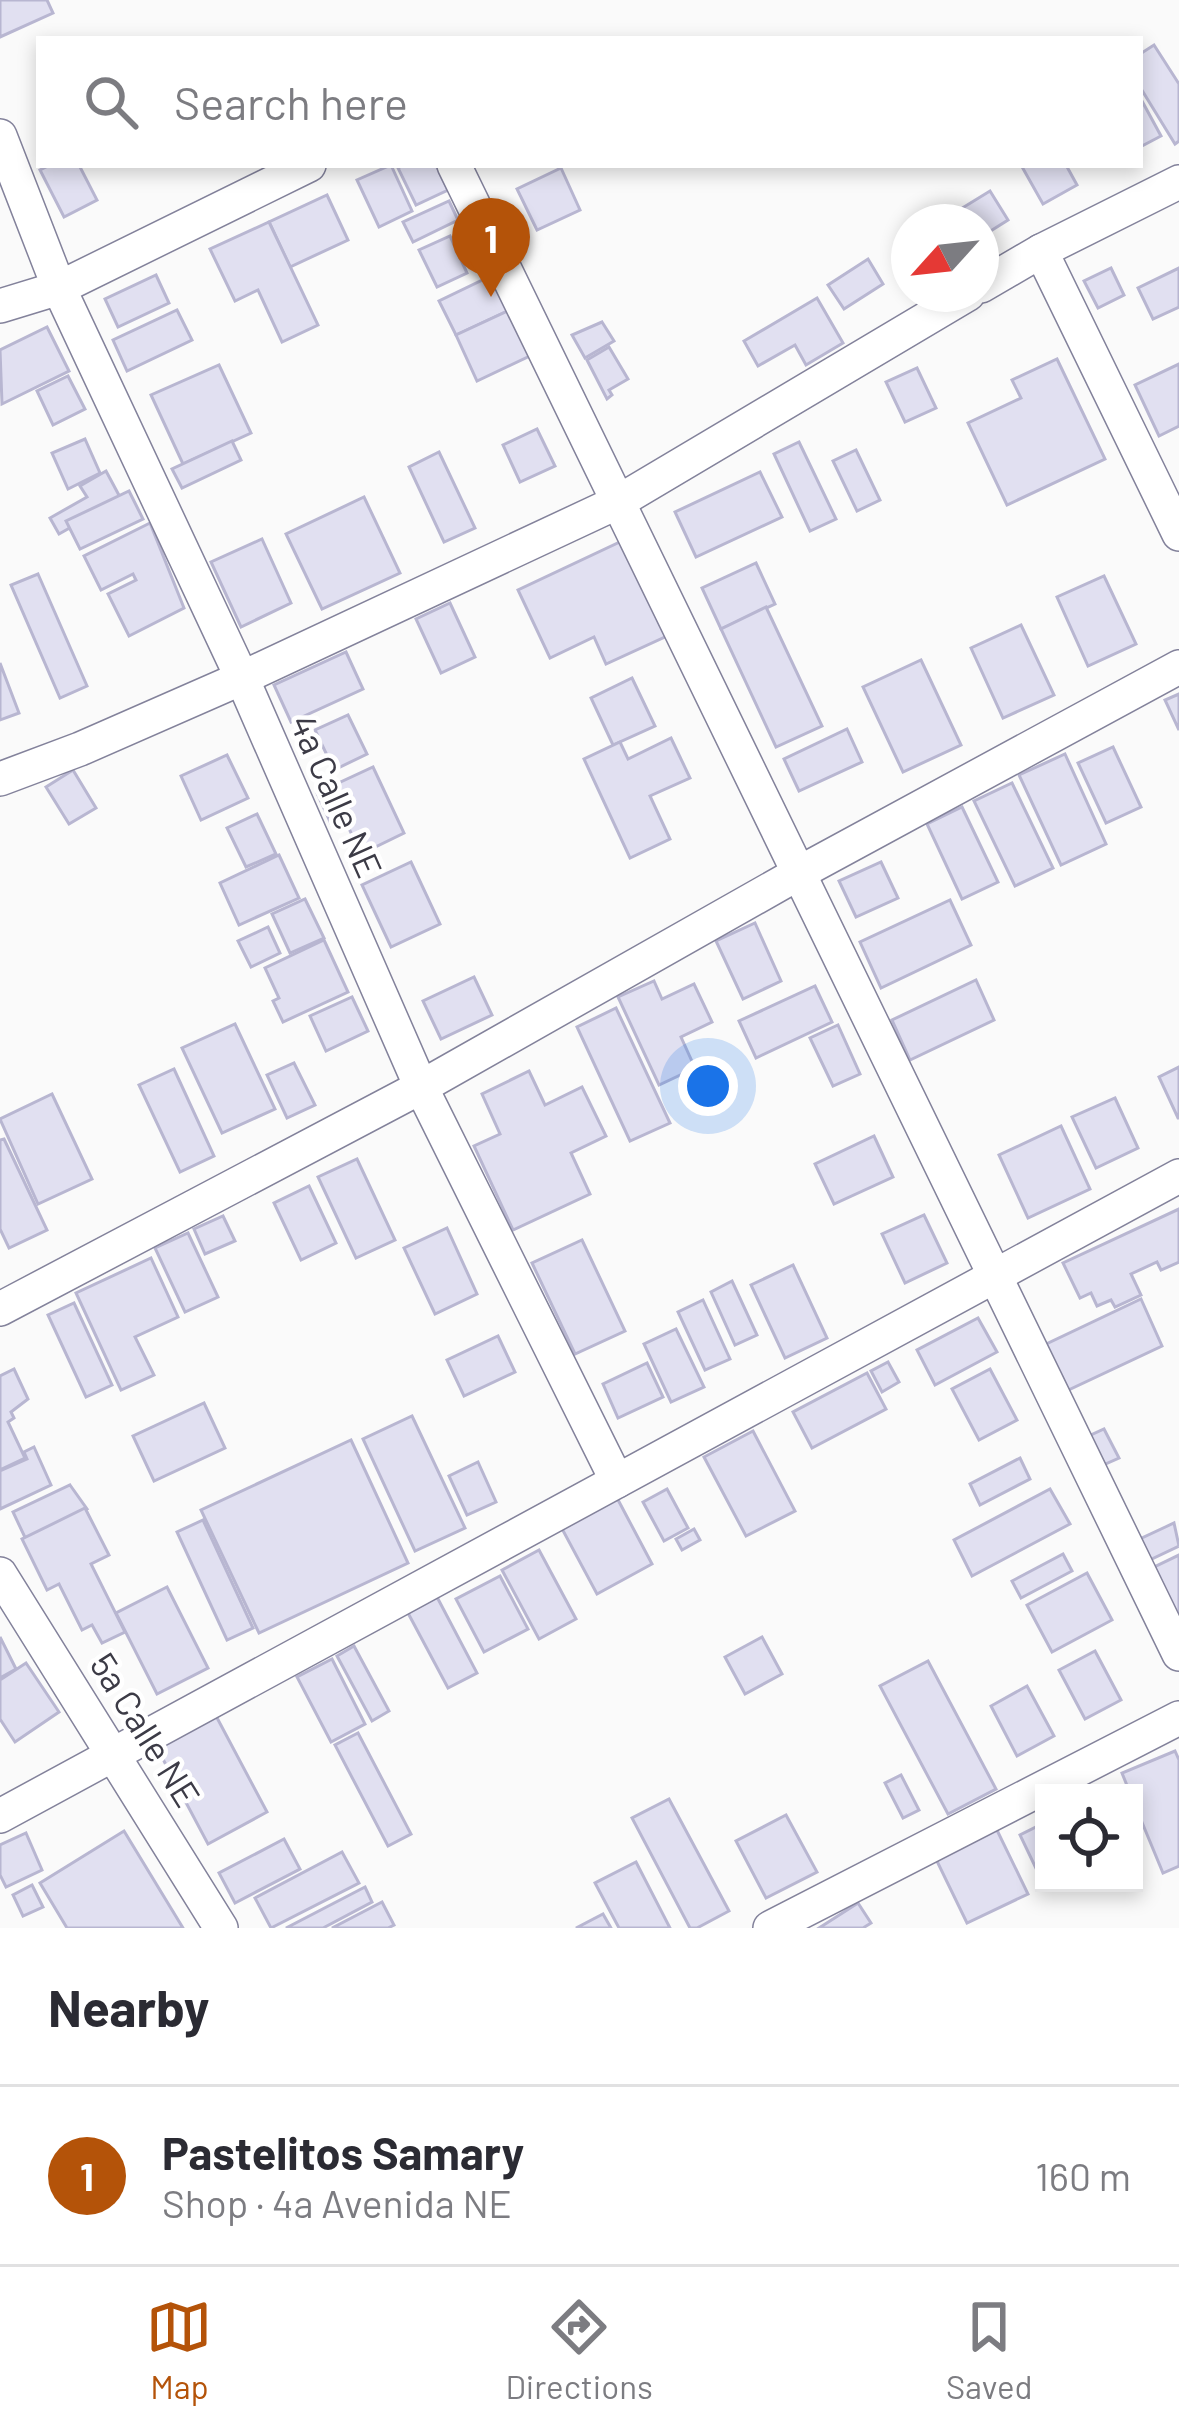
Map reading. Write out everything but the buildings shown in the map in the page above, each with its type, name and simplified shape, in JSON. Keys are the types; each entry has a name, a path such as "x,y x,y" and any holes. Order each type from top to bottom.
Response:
{"street":[{"name":"4a Calle NE","path":"0,136 58,287 242,678 421,1087 617,1481"},
{"path":"0,306 58,287 303,168"},
{"path":"455,168 1179,1654"},
{"path":"999,276 1179,182"},
{"path":"1041,251 1179,534"},
{"path":"0,779 242,678 618,502 938,312"},
{"path":"0,1309 421,1087 799,873 1179,667"},
{"path":"0,1816 1179,1176"},
{"name":"5a Calle NE","path":"0,1574 221,1928"},
{"path":"770,1928 1179,1718"}],"place":[{"name":"Pastelitos Samary","path":"491,297"}]}
